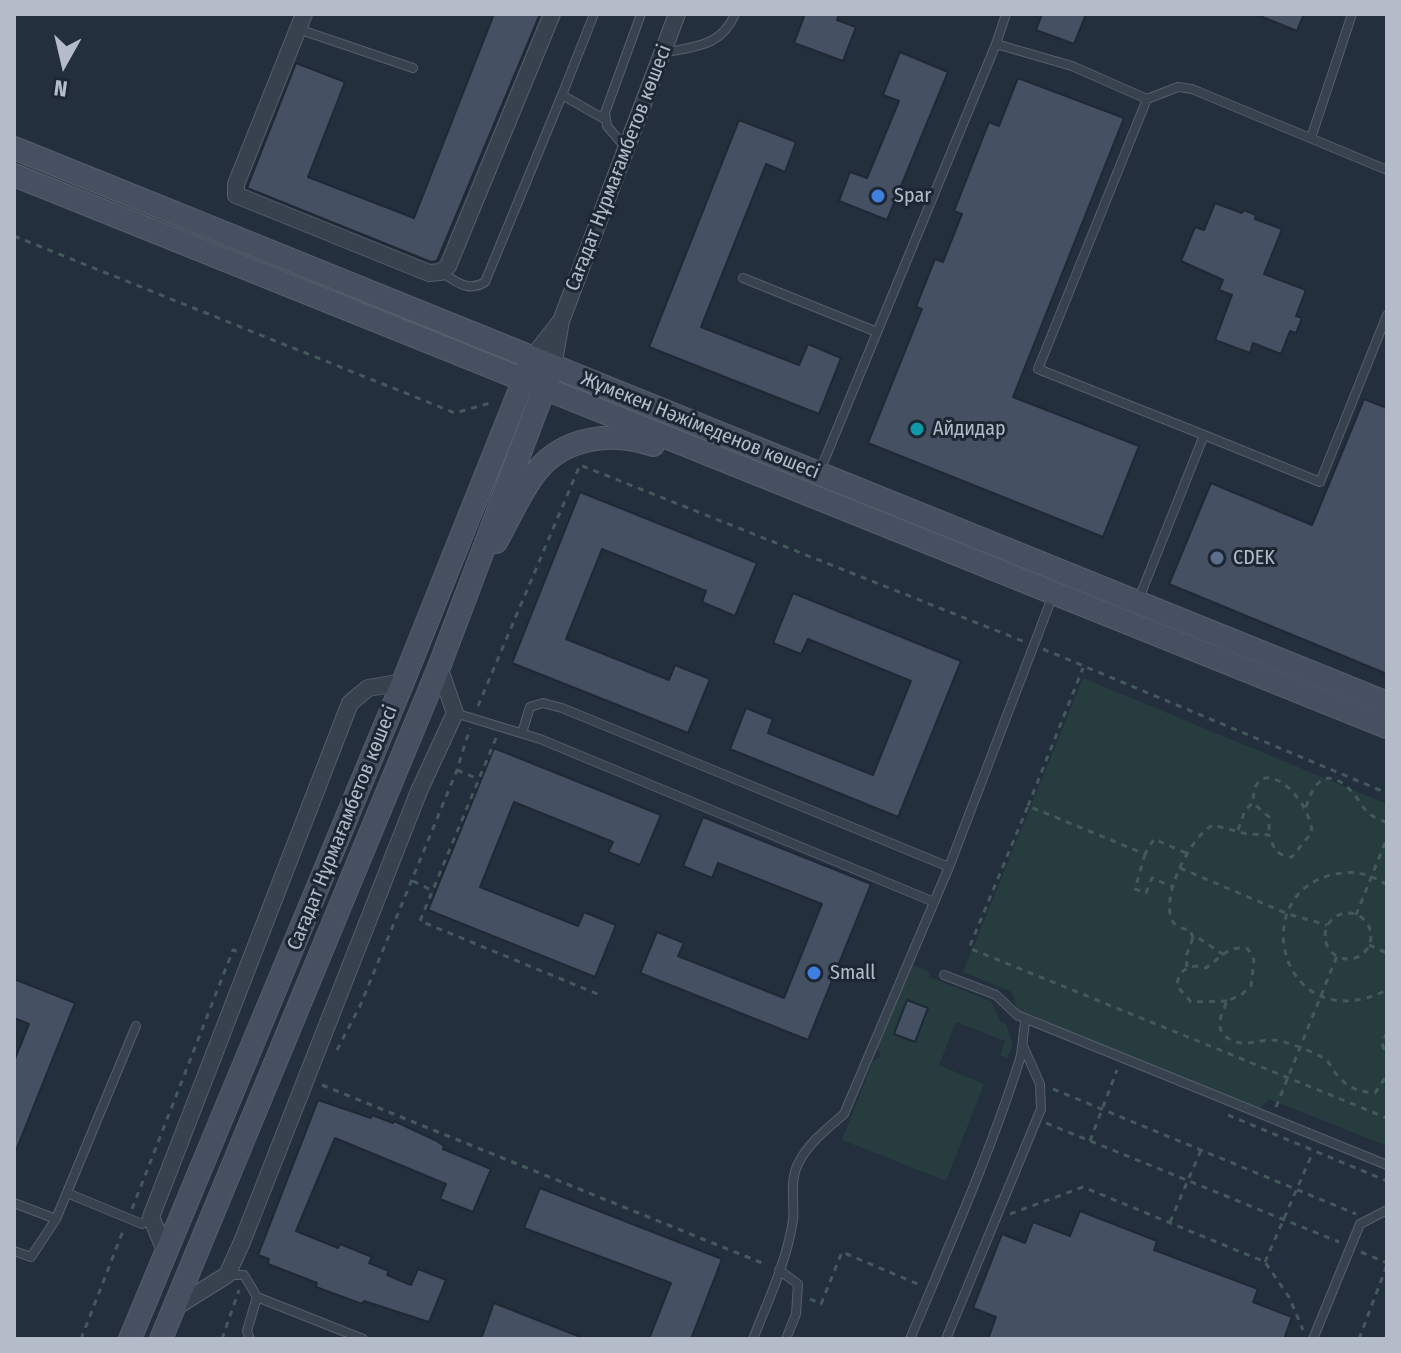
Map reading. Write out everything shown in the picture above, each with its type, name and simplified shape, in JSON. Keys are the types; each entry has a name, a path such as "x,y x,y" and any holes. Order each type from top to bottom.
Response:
{"main road":[{"name":"Жұмекен Нәжімеденов көшесі","path":"14,148 758,473 1387,727"},
{"name":"Жұмекен Нәжімеденов көшесі","path":"14,175 533,375"},
{"name":"Жұмекен Нәжімеденов көшесі","path":"553,367 1387,703"},
{"name":"Сағадат Нұрмағамбетов көшесі","path":"130,1339 533,375 553,367"},
{"name":"Сағадат Нұрмағамбетов көшесі","path":"161,1339 439,667 533,375"},
{"path":"453,625 486,559 537,471 555,453 602,436 634,438 704,465 758,473"}],"street":[{"path":"301,21 236,184 236,195 429,273 441,272 448,266 552,14"},
{"name":"Сағадат Нұрмағамбетов көшесі","path":"533,375 561,321 677,14"},
{"name":"Сағадат Нұрмағамбетов көшесі","path":"553,367 561,321"},
{"path":"172,1309 227,1275 419,791 455,713 439,667"},
{"path":"167,1255 151,1217 350,703 368,688 403,682"}],"lane":[{"path":"441,272 466,287 485,282 594,14"},
{"path":"625,147 607,126 605,113 641,14"},
{"path":"662,53 713,42 729,28 735,14"},
{"path":"819,474 1006,14"},
{"path":"1311,138 1352,14"},
{"path":"301,21 413,68"},
{"path":"996,44 1072,66 1147,99 1178,87 1192,89 1387,170"},
{"path":"562,95 606,120"},
{"path":"1147,99 1038,369 1320,482 1387,315"},
{"path":"743,278 877,332"},
{"path":"1137,602 1204,435"},
{"path":"753,1339 779,1270 793,1219 792,1189 796,1166 814,1140 844,1114 949,867 1054,594"},
{"path":"522,733 530,707 543,703 562,708 949,867"},
{"path":"455,713 522,733 934,902"},
{"path":"944,975 996,995 1017,1015 1026,1019 1387,1165"},
{"path":"910,1339 1002,1109 1022,1046 1026,1019"},
{"path":"14,1251 31,1257 56,1219 136,1026"},
{"path":"946,1339 1041,1109 1040,1084 1022,1046"},
{"path":"67,1193 142,1224 151,1217"},
{"path":"14,1203 56,1219"},
{"path":"1313,1339 1360,1224 1387,1210"},
{"path":"779,1270 798,1284 796,1314 786,1339"},
{"path":"227,1275 244,1275 257,1297 363,1339"},
{"path":"250,1339 247,1331 257,1297"}],"path":[{"path":"14,236 455,413 494,402"},
{"path":"332,1058 360,1006 457,770 473,719 580,465 1034,646 1387,793"},
{"path":"1083,667 969,948 1387,1118"},
{"path":"501,727 420,921 600,995"},
{"path":"457,770 478,779"},
{"path":"1306,808 1312,787 1319,780 1332,778 1353,793 1369,814 1387,823"},
{"path":"1238,830 1245,810 1253,803 1253,790 1257,783 1267,779 1281,781 1292,789 1306,808 1312,832 1292,857 1282,856 1275,850 1269,835 1269,817 1253,803"},
{"path":"1028,806 1145,854"},
{"path":"1187,967 1186,956 1193,938 1190,930 1179,928 1174,923 1171,915 1173,887 1186,853 1202,830 1213,825 1247,834 1269,835"},
{"path":"1356,915 1387,838"},
{"path":"1173,887 1152,878 1146,893 1135,889 1145,854 1154,839 1186,853"},
{"path":"1180,868 1288,914 1327,925"},
{"path":"1387,885 1372,875 1346,872 1323,877 1303,889 1291,906 1284,925 1283,945 1289,965 1300,982 1322,998 1343,1003 1366,1001 1387,990"},
{"path":"412,880 431,890"},
{"path":"1340,914 1356,915 1368,926 1369,945 1355,957 1337,956 1326,942 1327,925 1340,914"},
{"path":"1193,938 1200,939 1224,955"},
{"path":"1369,945 1387,953"},
{"path":"1238,946 1248,949 1254,960 1251,986 1227,1001 1191,1002 1177,986 1178,977 1187,967 1196,965 1206,968 1224,955 1238,946"},
{"path":"81,1339 233,950 247,956"},
{"path":"1272,1118 1337,956"},
{"path":"1227,1001 1219,1023 1220,1031 1227,1039 1239,1043 1274,1039 1301,1049 1326,1060 1350,1088 1360,1092 1375,1093 1387,1075"},
{"path":"1387,1033 1382,1043 1387,1059"},
{"path":"1090,1141 1117,1070"},
{"path":"318,1083 779,1270"},
{"path":"1040,1084 1369,1219"},
{"path":"1227,1115 1387,1181"},
{"path":"1037,1119 1387,1264 1359,1339"},
{"path":"1170,1222 1201,1150"},
{"path":"1265,1262 1314,1151"},
{"path":"996,1215 1001,1217 1083,1187 1170,1222 1265,1262 1289,1297 1304,1339"},
{"path":"798,1284 808,1282 810,1299 821,1304 842,1252 931,1289"},
{"path":"222,1339 244,1275"}],"green space":[{"path":"1083,678 1387,804 1387,1146 1269,1099 1258,1110 1017,1010 1012,992 963,972"},
{"path":"910,964 930,972 929,977 991,1001 1001,1022 1006,1024 1013,1045 1007,1058 1000,1055 1005,1041 956,1022 939,1065 984,1084 946,1181 842,1140 873,1061 881,1056 877,1048"}],"building":[{"path":"494,14 540,14 437,261 431,262 247,188 296,63 345,82 308,177 414,218"},
{"path":"805,14 839,14 837,20 856,27 843,61 794,43"},
{"path":"1042,14 1086,14 1074,44 1036,30"},
{"path":"1255,14 1304,14 1297,31"},
{"path":"900,52 948,72 887,220 839,201 850,172 867,178 899,101 883,95"},
{"path":"1018,78 1124,118 1013,397 1139,446 1103,537 868,443 922,309 916,307 935,259 943,262 962,214 954,211 989,122 999,126"},
{"path":"739,120 796,142 785,172 766,164 701,327 799,365 808,344 841,358 819,414 649,347"},
{"path":"1215,203 1242,213 1244,210 1256,215 1255,219 1282,229 1264,274 1306,290 1296,316 1302,318 1296,333 1290,331 1281,354 1253,343 1250,353 1215,340 1232,295 1219,290 1223,280 1181,261 1195,227 1204,230"},
{"path":"1364,399 1387,408 1387,674 1169,584 1211,483 1312,525"},
{"path":"580,492 757,563 735,616 702,602 706,591 602,549 566,639 669,680 675,665 710,679 688,733 512,663"},
{"path":"793,593 961,661 898,817 730,749 746,708 773,719 768,733 873,775 911,681 808,639 801,654 773,643"},
{"path":"494,748 661,815 640,865 608,852 613,842 514,802 480,887 578,926 584,912 616,925 595,977 428,910"},
{"path":"703,817 871,884 808,1040 640,973 657,932 684,943 678,956 784,998 822,904 718,863 712,878 683,866"},
{"path":"14,979 75,1003 15,1153 14,1061 29,1024 14,1018"},
{"path":"907,1000 928,1008 915,1042 894,1034"},
{"path":"318,1100 371,1118 372,1115 394,1121 437,1141 444,1146 443,1149 491,1169 473,1212 440,1199 446,1184 335,1138 296,1231 338,1248 340,1244 372,1257 369,1263 411,1285 418,1269 446,1280 429,1322 364,1301 362,1304 316,1287 317,1283 268,1264 269,1259 258,1255"},
{"path":"540,1188 722,1259 691,1339 649,1339 671,1283 524,1228"},
{"path":"1080,1211 1157,1241 1154,1250 1258,1289 1253,1302 1292,1317 1284,1339 988,1339 996,1317 973,1308 1002,1234 1025,1243 1033,1222 1070,1236"},
{"path":"494,1303 583,1338 583,1339 481,1339"}],"place":[{"name":"Spar","path":"878,196"},
{"name":"Айдидар","path":"917,429"},
{"name":"CDEK","path":"1217,558"},
{"name":"Small","path":"814,973"}]}
